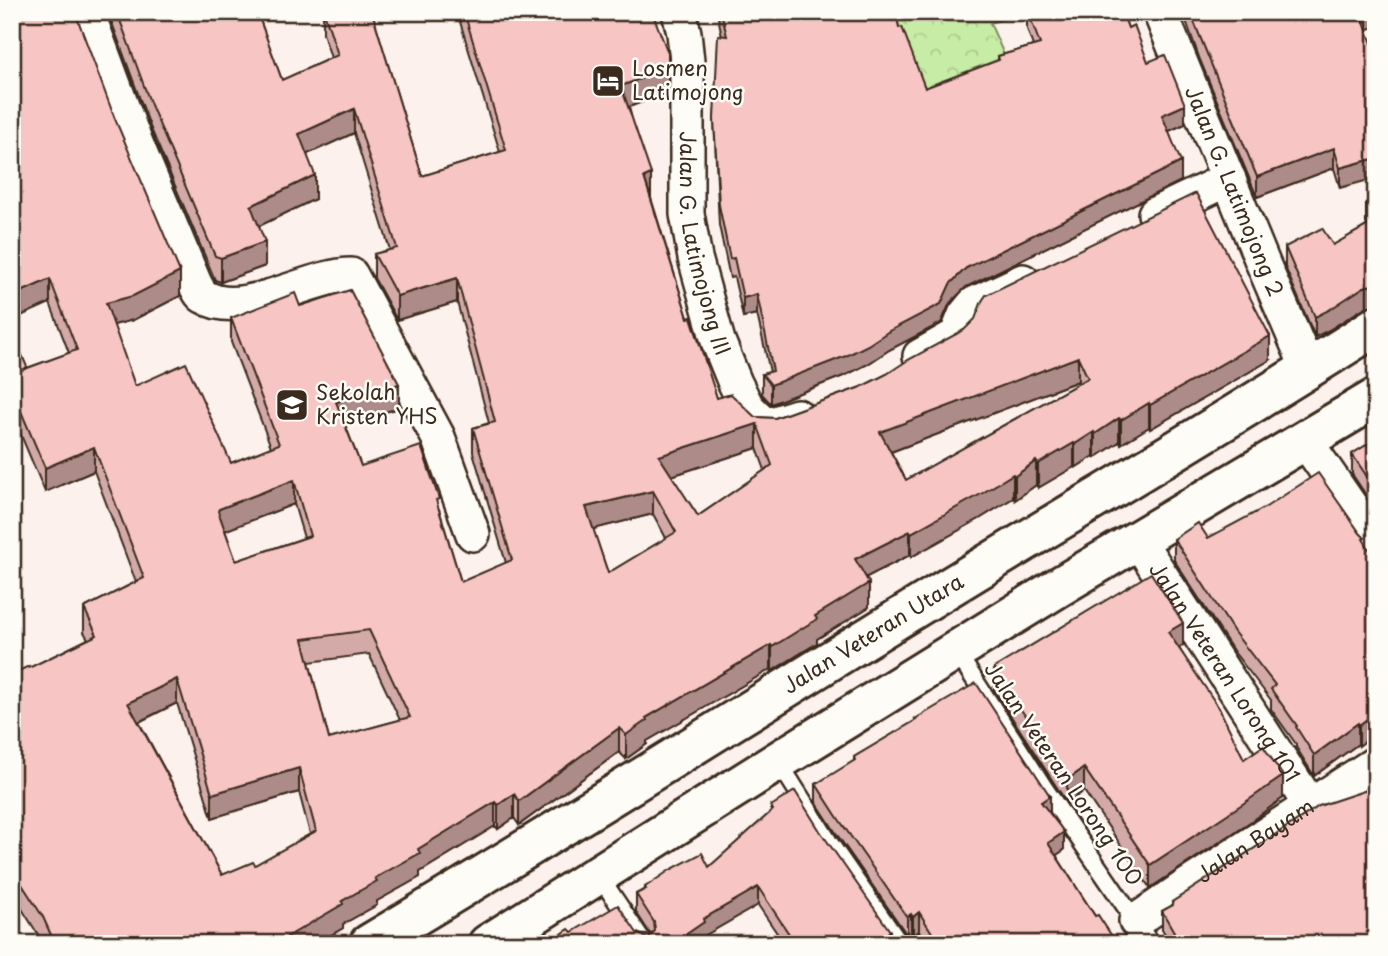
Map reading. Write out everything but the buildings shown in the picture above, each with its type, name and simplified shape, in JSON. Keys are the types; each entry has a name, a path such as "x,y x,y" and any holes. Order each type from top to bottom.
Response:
{"highway":[{"name":"Jalan Veteran Utara","path":"369,944 522,853 1376,326"},
{"path":"488,944 1062,585 1376,398"},
{"path":"1035,535 1062,585"},
{"path":"522,853 555,902"}],"street":[{"path":"87,12 133,136 202,296 218,303 231,304 261,299 328,277 351,275 438,437 473,534"},
{"name":"Jalan G. Latimojong III","path":"679,12 687,61 687,214 693,247 722,352 747,407 762,423 775,423 830,403"},
{"name":"Jalan G. Latimojong 2","path":"1160,12 1308,369"},
{"path":"1130,227 1229,179"},
{"path":"898,367 957,335 965,315 974,304 1045,270"},
{"path":"1304,440 1376,542"},
{"name":"Jalan Veteran Lorong 101","path":"1138,540 1310,805"},
{"name":"Jalan Bayam","path":"1140,935 1310,805 1376,762"}],"lane":[{"name":"Jalan Veteran Lorong 100","path":"956,651 1140,935"},
{"path":"778,761 829,842 900,944"},
{"path":"598,874 645,944"}],"green space":[{"path":"866,12 1026,12 990,23 1005,57 905,95"}],"place":[{"name":"Losmen Latimojong","path":"608,81"},
{"name":"Sekolah Kristen YHS","path":"292,405"}]}
